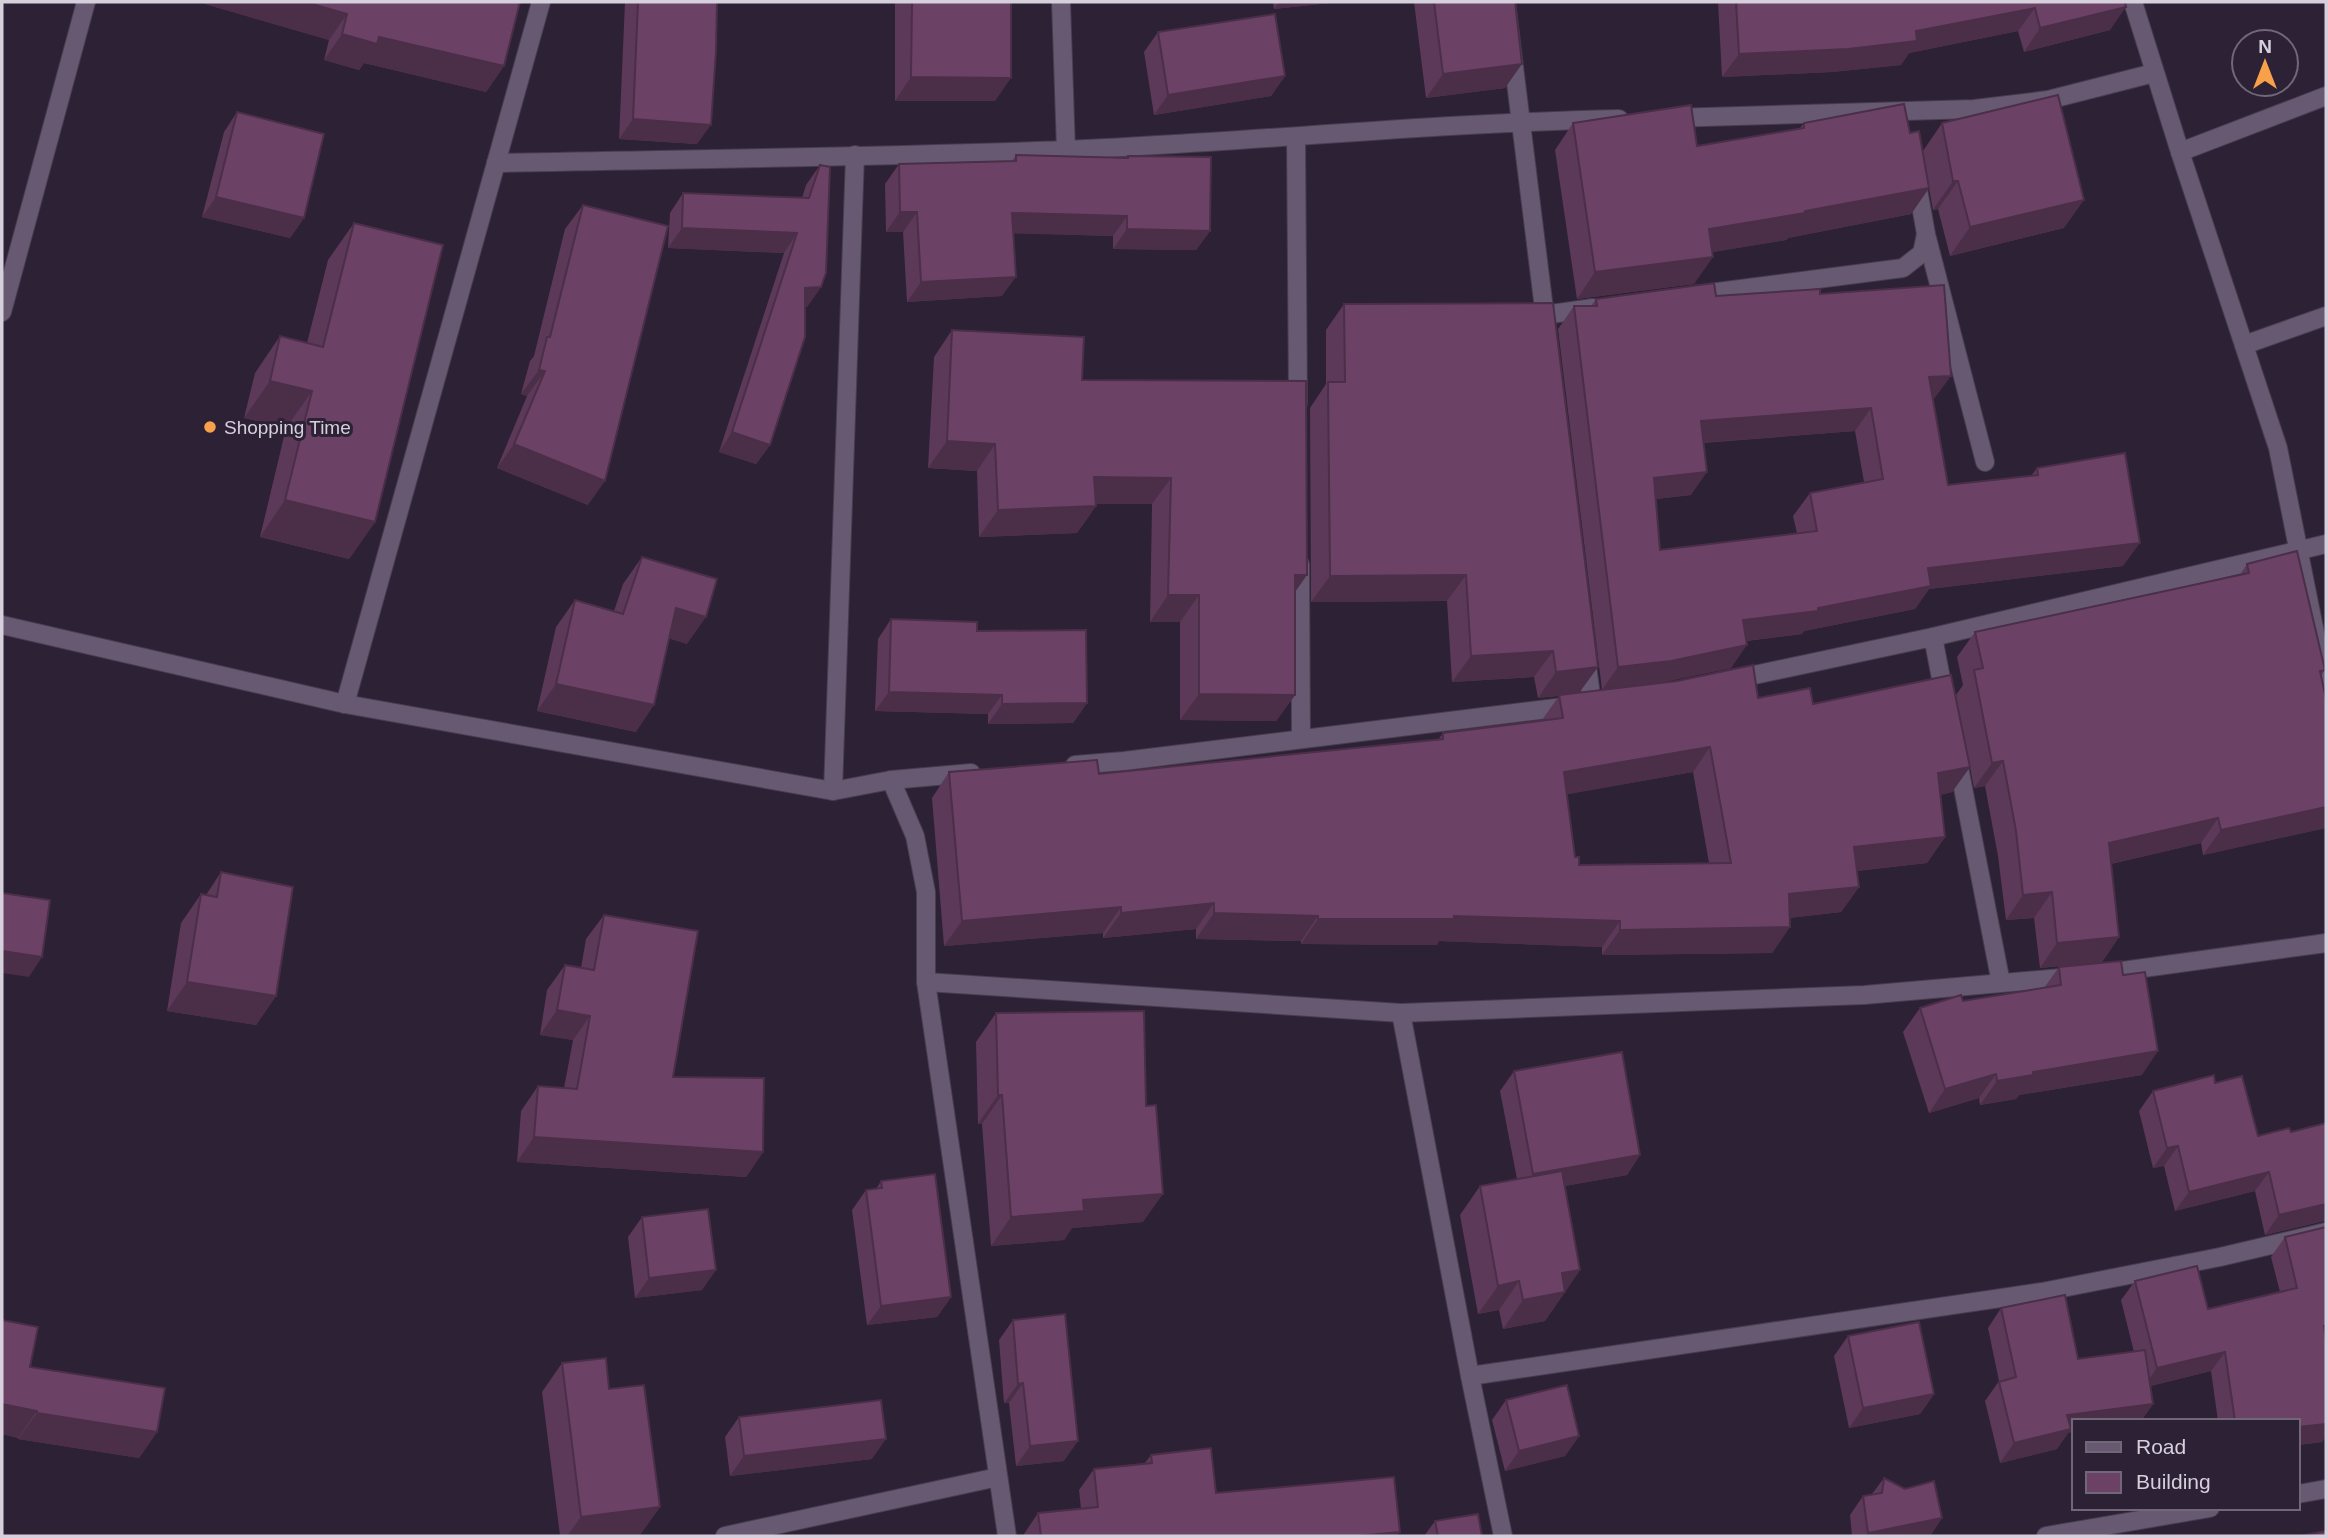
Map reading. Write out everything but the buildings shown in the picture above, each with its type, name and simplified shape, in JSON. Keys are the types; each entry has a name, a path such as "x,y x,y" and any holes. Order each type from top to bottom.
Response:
{"street":[{"path":"2,312 86,2"},
{"path":"345,704 541,2"},
{"path":"1061,2 1066,149"},
{"path":"1506,2 1548,342"},
{"path":"2133,2 2278,448 2326,688"},
{"path":"1659,118 1905,118 2048,100 2154,73"},
{"path":"2180,152 2326,96"},
{"path":"496,163 1066,149 1296,137 1520,121 1631,119"},
{"path":"1296,137 1298,417"},
{"path":"833,791 855,155"},
{"path":"1913,166 1926,234 1986,462"},
{"path":"1682,297 1903,268 1922,253 1926,234"},
{"path":"1545,315 1613,306"},
{"path":"2245,345 2326,316"},
{"path":"1299,543 1301,738"},
{"path":"1710,684 1933,637 2326,544"},
{"path":"2,625 345,704 833,791 891,780 994,772"},
{"path":"1059,766 1124,761 1599,703 1583,634"},
{"path":"1933,637 1949,717"},
{"path":"1954,744 2001,983"},
{"path":"891,780 915,836 926,892 926,982 1007,1536"},
{"path":"926,982 1401,1013 1864,995 2111,973 2326,943"},
{"path":"1401,1013 1503,1536"},
{"path":"1470,1376 2042,1292 2220,1257 2326,1232"},
{"path":"725,1536 998,1477"},
{"path":"2300,1494 2326,1489"},
{"path":"2058,1535 2199,1510"}],"place":[{"name":"Shopping Time","path":"210,427"}]}
